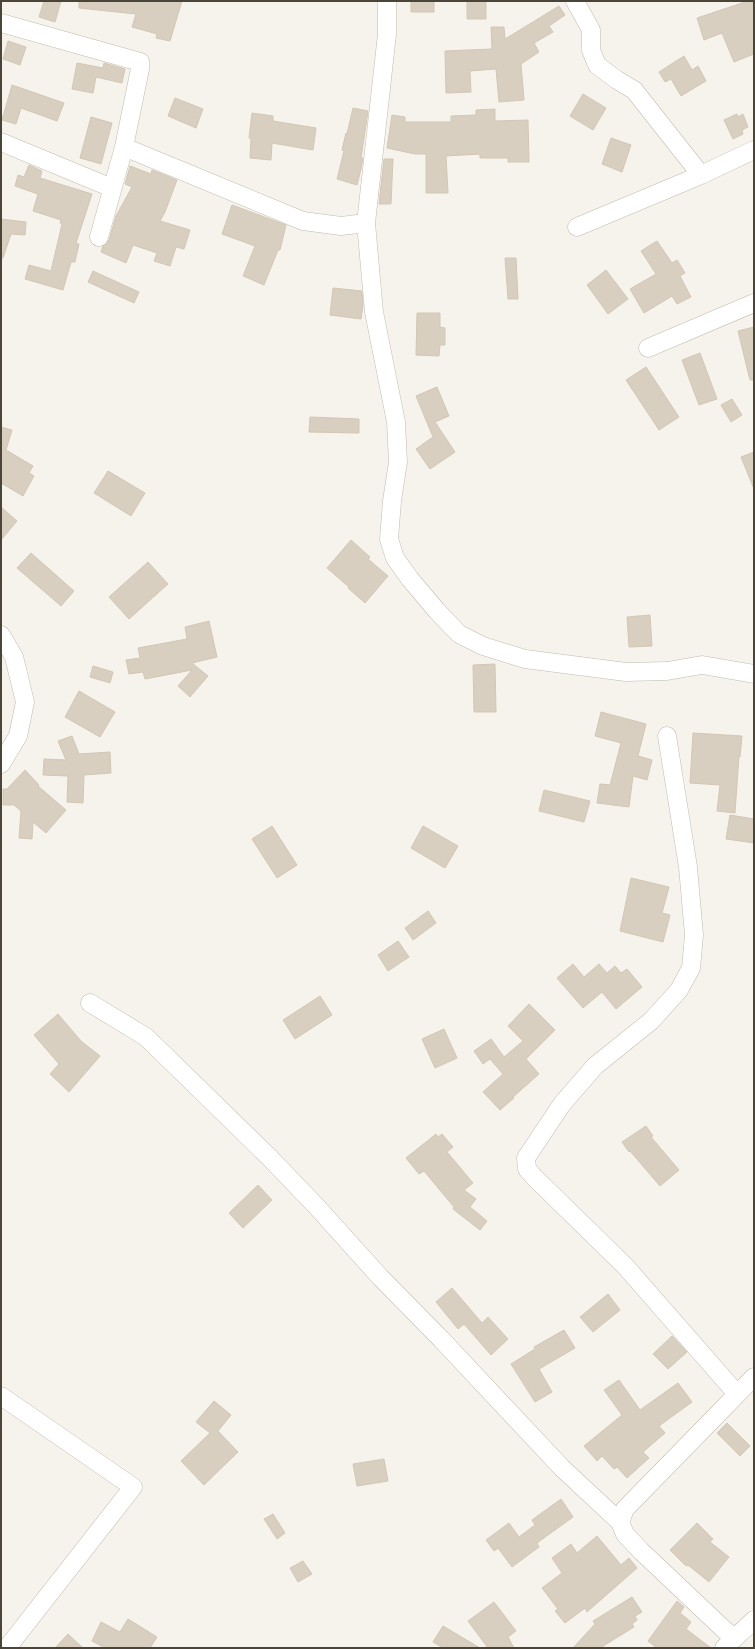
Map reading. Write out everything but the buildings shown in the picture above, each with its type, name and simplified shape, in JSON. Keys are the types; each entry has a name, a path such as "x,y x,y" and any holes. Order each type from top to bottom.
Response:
{"street":[{"path":"387,1 387,34 366,223 374,312 396,422 398,462 389,539 395,558 410,579 459,634 483,646 525,659 626,672 667,671 702,665 754,674"},
{"path":"575,1 591,30 591,50 597,65 617,80 634,90 702,175"},
{"path":"1,23 140,62 140,69 124,147 99,237"},
{"path":"1,142 112,188"},
{"path":"124,147 303,221 341,226 366,223"},
{"path":"577,227 702,175 754,150"},
{"path":"648,348 754,303"},
{"path":"1,634 14,656 25,702 18,736 1,764"},
{"path":"667,736 688,867 694,936 691,968 679,990 651,1021 595,1066 562,1104 526,1158 528,1169 534,1177 626,1267 737,1394"},
{"path":"90,1003 146,1037 270,1158 317,1207 375,1272 441,1339 562,1468 620,1522 625,1534 728,1643 754,1620"},
{"path":"620,1522 625,1509 754,1377"},
{"path":"1,1396 133,1487 7,1648"}]}
